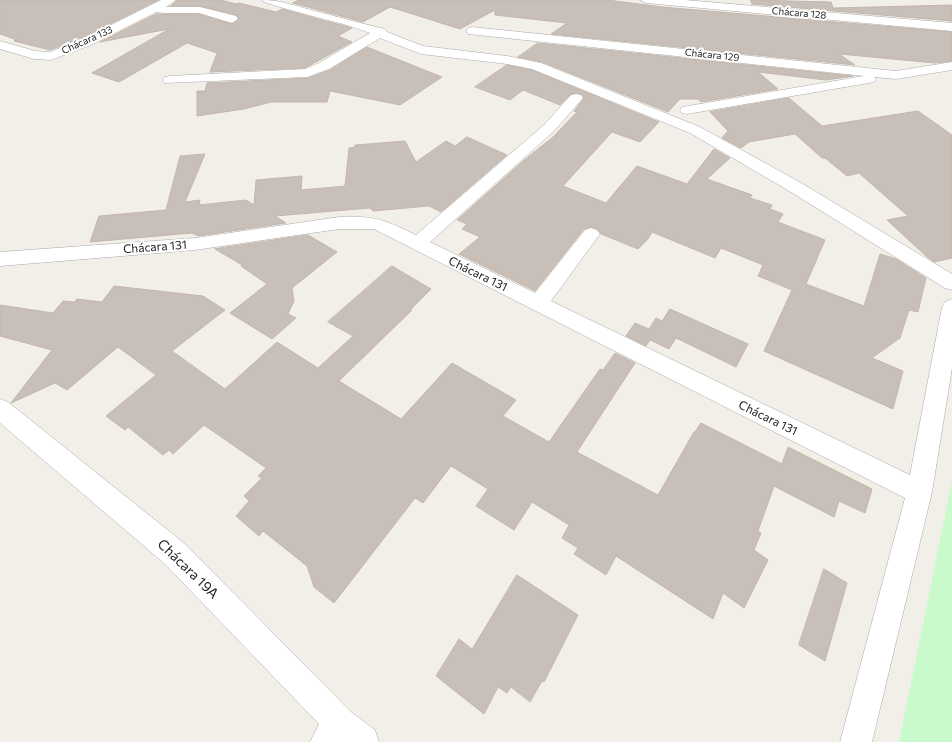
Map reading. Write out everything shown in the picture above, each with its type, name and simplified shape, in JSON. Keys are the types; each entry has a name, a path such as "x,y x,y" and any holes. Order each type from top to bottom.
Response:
{"street":[{"name":"Chácara 133","path":"0,45 34,55 50,56 87,42 170,0"},
{"path":"268,0 290,8 381,32 431,52 507,60 536,66 695,130 797,188 952,283"},
{"name":"Chácara 128","path":"646,0 952,27"},
{"path":"155,8 164,10 200,10 232,19"},
{"name":"Chácara 129","path":"472,31 896,74 952,66"},
{"path":"170,80 307,73 324,66 381,32"},
{"path":"687,110 896,74"},
{"path":"417,244 549,128 576,98"},
{"name":"Chácara 131","path":"0,259 195,244 339,223 363,222 378,224 919,492"},
{"path":"538,304 591,234"},
{"path":"856,742 919,492 952,307"},
{"name":"Chácara 19A","path":"0,409 175,554 343,736"}],"green space":[{"path":"952,481 952,742 899,742"}],"building":[{"path":"0,0 158,0 82,38 50,50 14,41 17,40 0,34"},
{"path":"177,0 221,0 276,12 282,9 352,28 338,36 352,42 305,68 210,72 217,53 187,43 119,82 92,73 169,29 100,42 156,14 199,14 232,24 239,19 236,15 200,6 171,6"},
{"path":"299,0 608,0 662,7 952,32 952,61 935,63 839,54 855,65 551,34 567,23 495,15 495,10 460,29 390,7 363,22 293,3"},
{"path":"751,0 831,2 833,8 952,5 952,21 752,4"},
{"path":"538,43 853,76 826,80 758,72 778,89 701,102 698,99 680,99 668,112 542,62 518,57"},
{"path":"367,47 442,77 400,105 330,91 327,102 271,102 244,109 197,116 197,91 205,91 207,83 308,78 330,70"},
{"path":"507,65 532,70 659,122 640,142 612,132 563,186 606,203 637,166 687,184 714,149 730,158 707,179 752,195 750,198 772,205 770,209 783,214 778,222 825,240 806,284 864,306 880,254 896,259 926,278 918,312 909,310 900,338 872,358 903,371 893,409 764,351 792,290 758,276 763,265 721,248 715,258 652,232 648,239 638,249 601,234 597,229 591,227 584,229 535,291 459,254 480,237 462,229 467,224 457,220 523,161 553,137 577,112 574,111 584,98 581,94 571,94 560,105 523,90 510,100 475,87"},
{"path":"789,98 822,126 918,111 952,135 952,258 934,262 926,256 887,220 908,216 859,173 847,176 825,158 822,158 795,134 749,142 741,148 722,138 728,131 710,112"},
{"path":"467,137 507,155 441,212 429,206 373,211 370,208 275,216 286,223 198,236 192,233 90,242 99,216 166,210 180,156 205,154 185,202 200,200 199,205 246,200 254,205 256,180 302,176 301,190 345,186 349,148 355,147 355,145 405,141 416,162 446,141 455,146"},
{"path":"308,235 337,252 292,288 294,301 288,314 296,318 272,339 230,313 267,284 241,266 242,265 215,249"},
{"path":"392,266 431,289 410,310 412,310 339,381 401,419 452,363 516,400 503,416 549,442 600,369 603,370 615,353 635,363 577,452 658,495 694,432 701,423 782,464 788,447 872,489 865,513 839,501 834,517 774,486 758,531 761,533 754,550 768,560 744,608 723,593 713,619 616,556 606,575 574,554 578,548 562,538 569,525 532,502 514,530 476,506 488,489 451,466 423,503 415,498 334,603 314,587 307,566 263,531 259,536 236,516 249,501 244,496 262,478 258,476 266,468 204,425 173,454 169,450 163,455 128,427 125,430 106,416 156,375 118,347 67,390 55,383 11,403 52,350 0,336 0,305 53,313 63,301 74,302 77,299 102,302 114,286 203,296 225,310 172,351 225,389 277,342 318,368 353,336 328,322"},
{"path":"670,309 748,344 736,367 676,338 669,349 650,340 646,346 626,336 635,323 649,329 656,318 662,321"},
{"path":"824,569 847,583 825,661 799,645"},
{"path":"517,575 578,615 544,682 542,681 530,702 511,687 507,693 498,687 484,714 436,676 459,639 472,649"}]}
